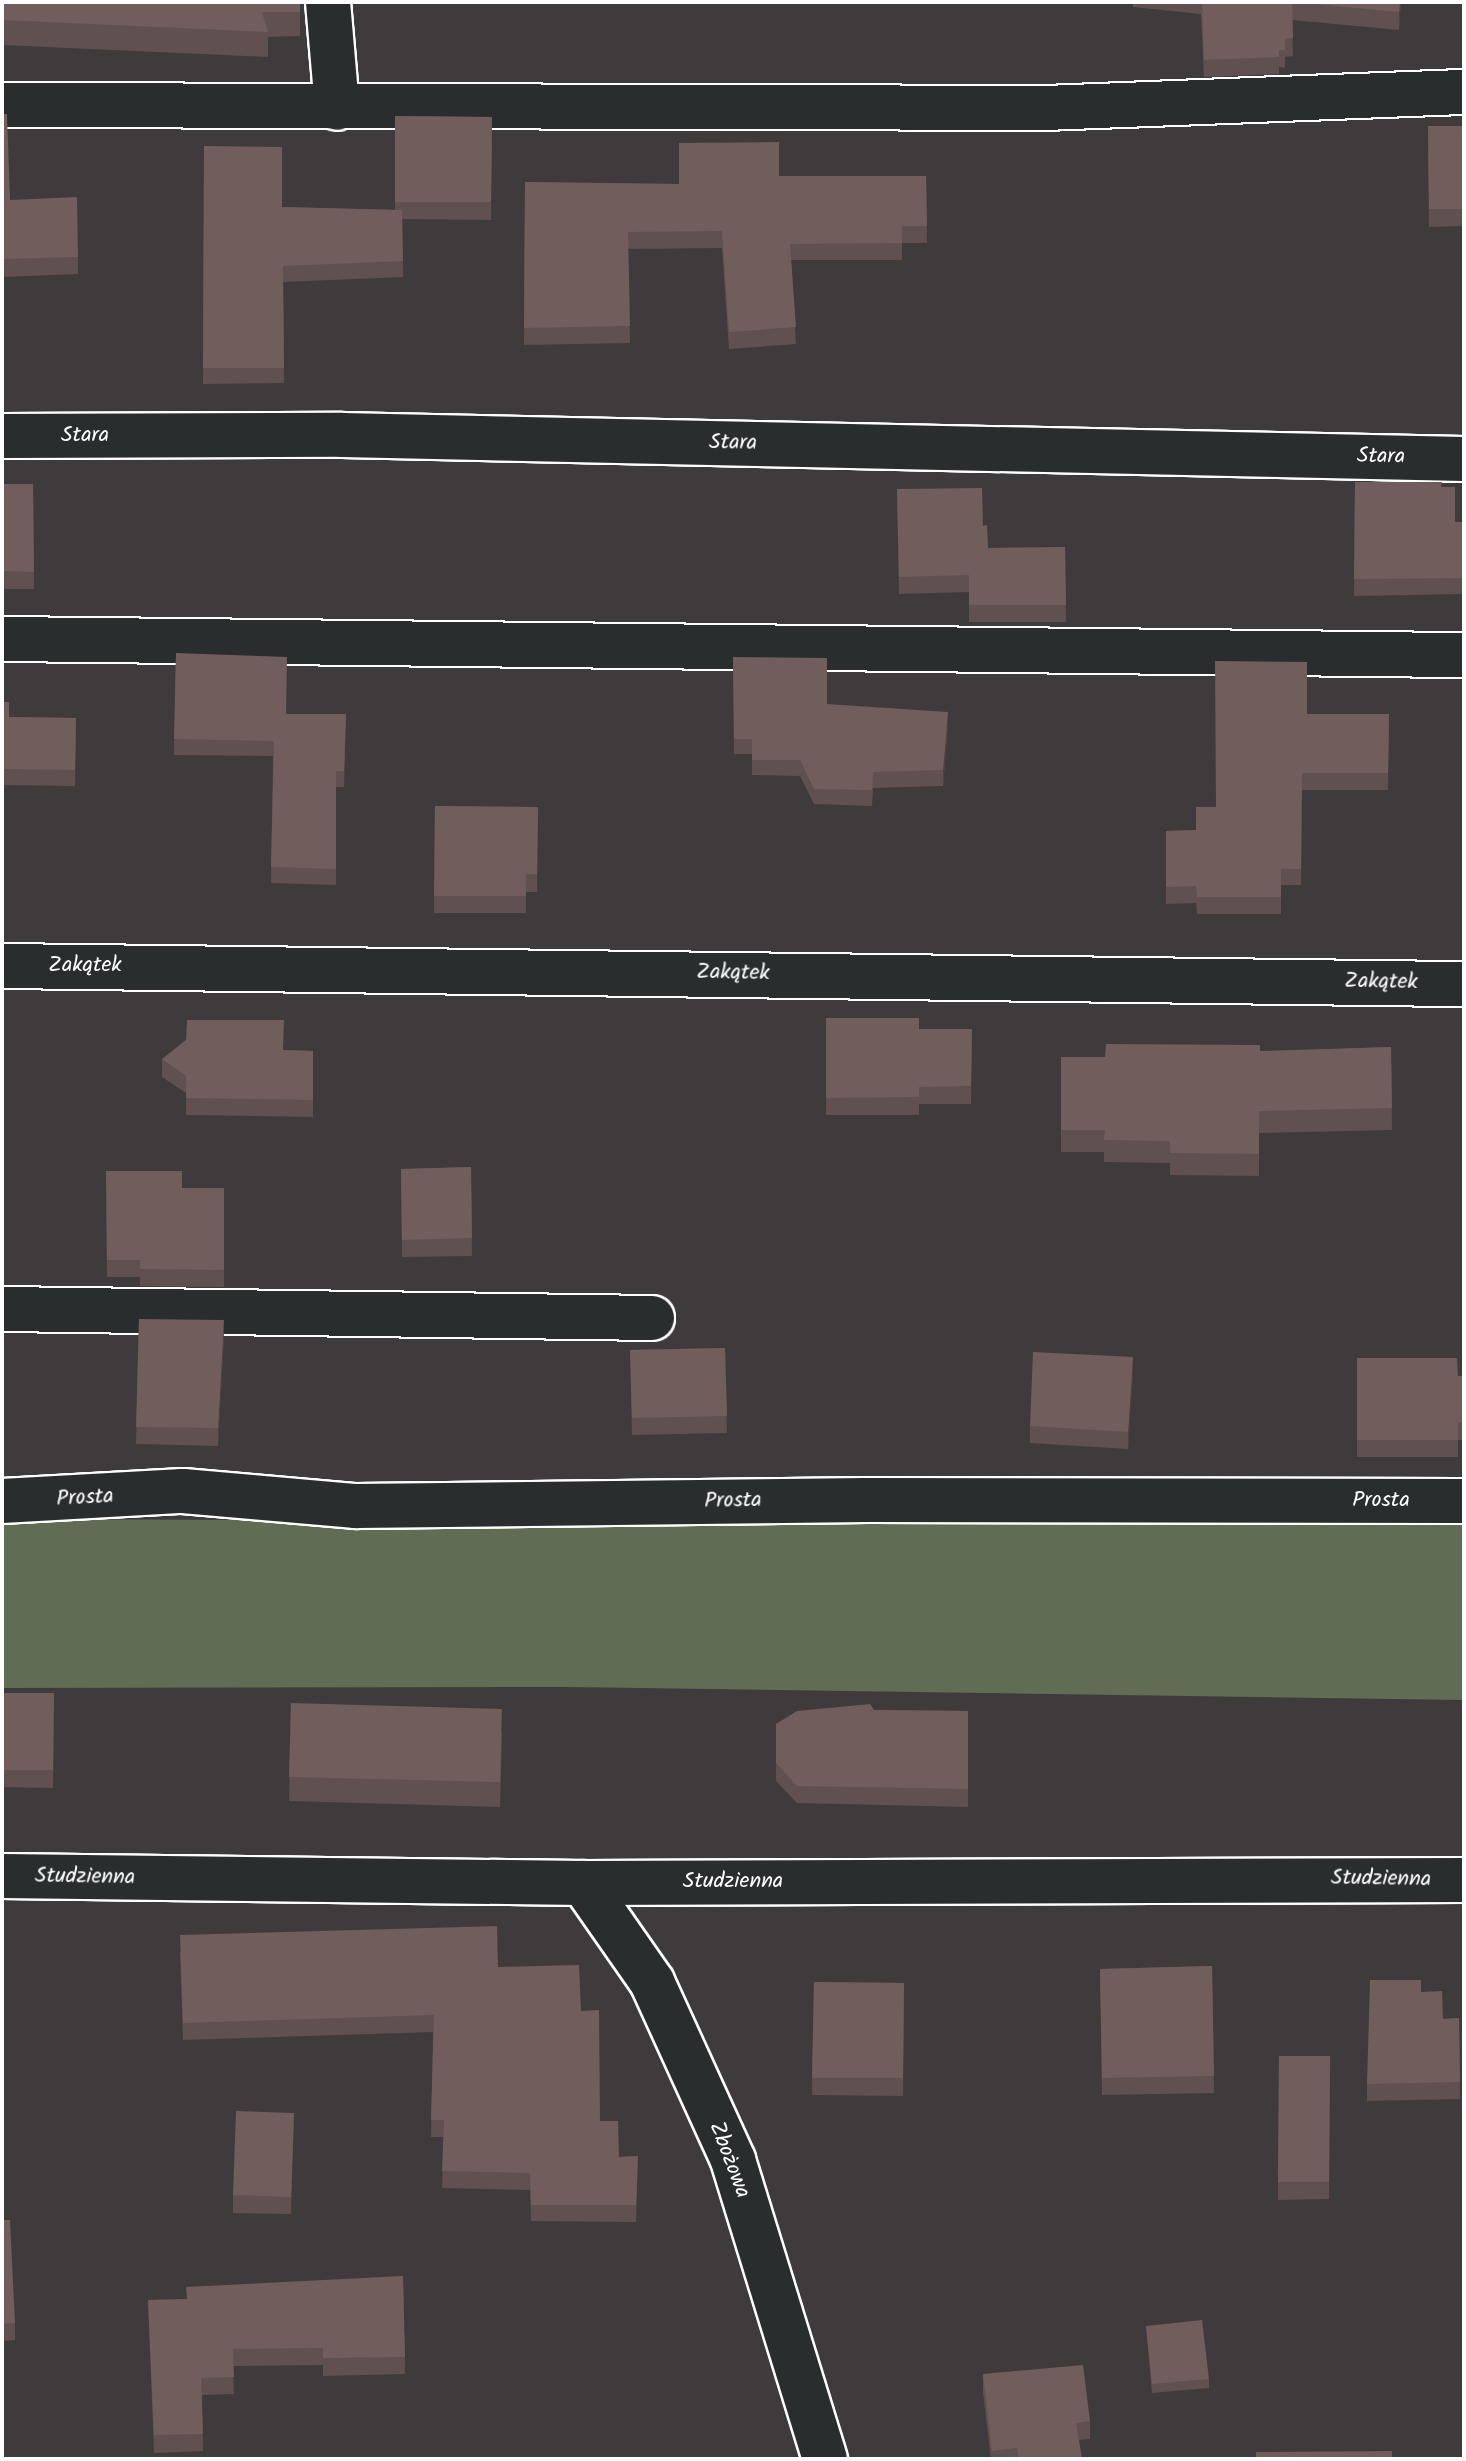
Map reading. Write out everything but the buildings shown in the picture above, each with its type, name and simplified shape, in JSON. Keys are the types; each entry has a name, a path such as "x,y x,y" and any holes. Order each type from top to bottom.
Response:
{"street":[{"path":"328,2 337,108"},
{"path":"2,105 1045,108 1464,92"},
{"name":"Stara","path":"2,436 358,435 1464,459"},
{"path":"2,639 1464,655"},
{"name":"Zakątek","path":"2,966 1464,984"},
{"path":"2,1309 652,1318"},
{"name":"Prosta","path":"2,1501 183,1491 356,1506 867,1500 1464,1501"},
{"name":"Studzienna","path":"2,1876 583,1883 1464,1880"},
{"name":"Zbożowa","path":"583,1883 652,1982 733,2160 825,2459"}],"green space":[{"path":"2,1519 1464,1525 1464,1700 568,1687 2,1688"}]}
